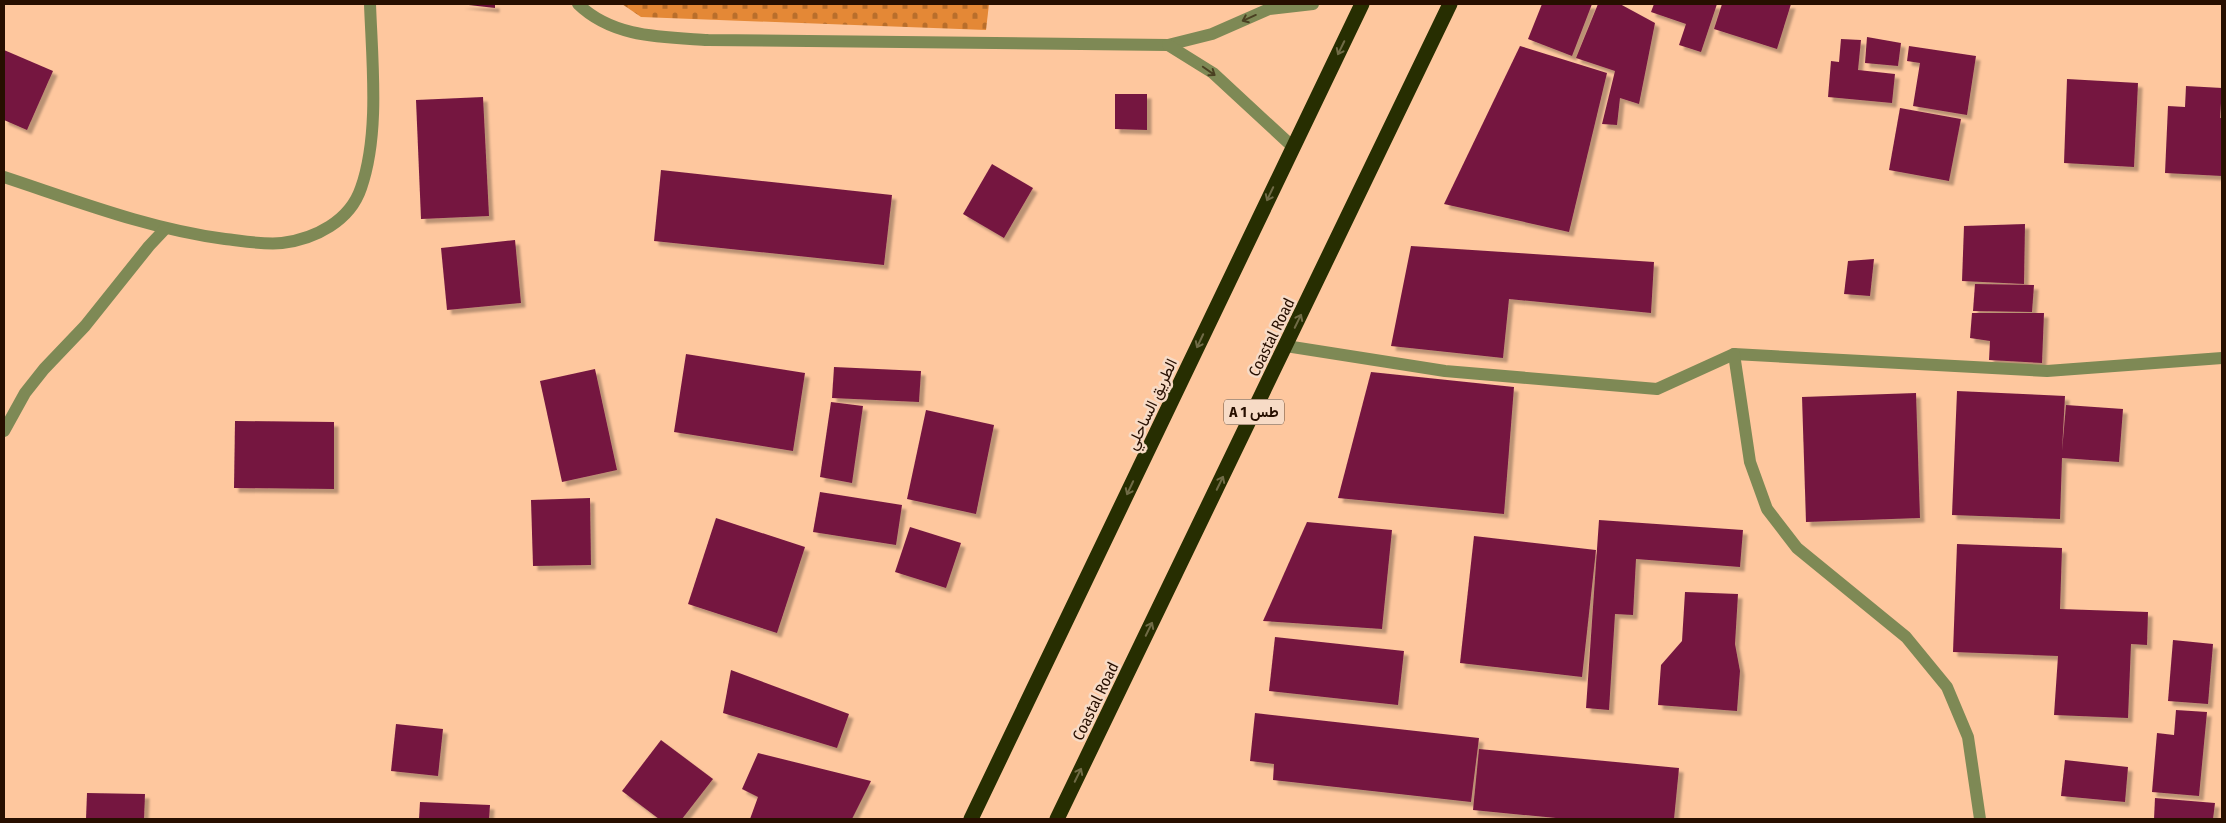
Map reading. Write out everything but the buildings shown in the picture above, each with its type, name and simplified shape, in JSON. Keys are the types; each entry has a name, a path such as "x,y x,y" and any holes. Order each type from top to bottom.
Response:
{"highway":[{"name":"الطريق الساحلي","path":"971,819 1362,4"},
{"name":"Coastal Road","path":"1057,819 1450,4"}],"street":[{"path":"4,177 166,229 249,242 282,243 310,236 331,227 349,209 360,190 367,166 372,137 370,4"},
{"path":"578,4 591,16 616,29 652,36 708,40 1168,45 1212,34 1269,8 1313,4"},
{"path":"1168,45 1213,72 1293,148"},
{"path":"4,431 25,393 85,326 148,246 166,229"},
{"path":"1286,346 1445,371 1657,389 1734,354 2047,371 2222,358"},
{"path":"1734,354 1750,462 1767,510 1797,548 1906,638 1947,687 1968,737 1980,819"}],"green space":[{"path":"622,4 989,4 986,30 641,17"}]}
